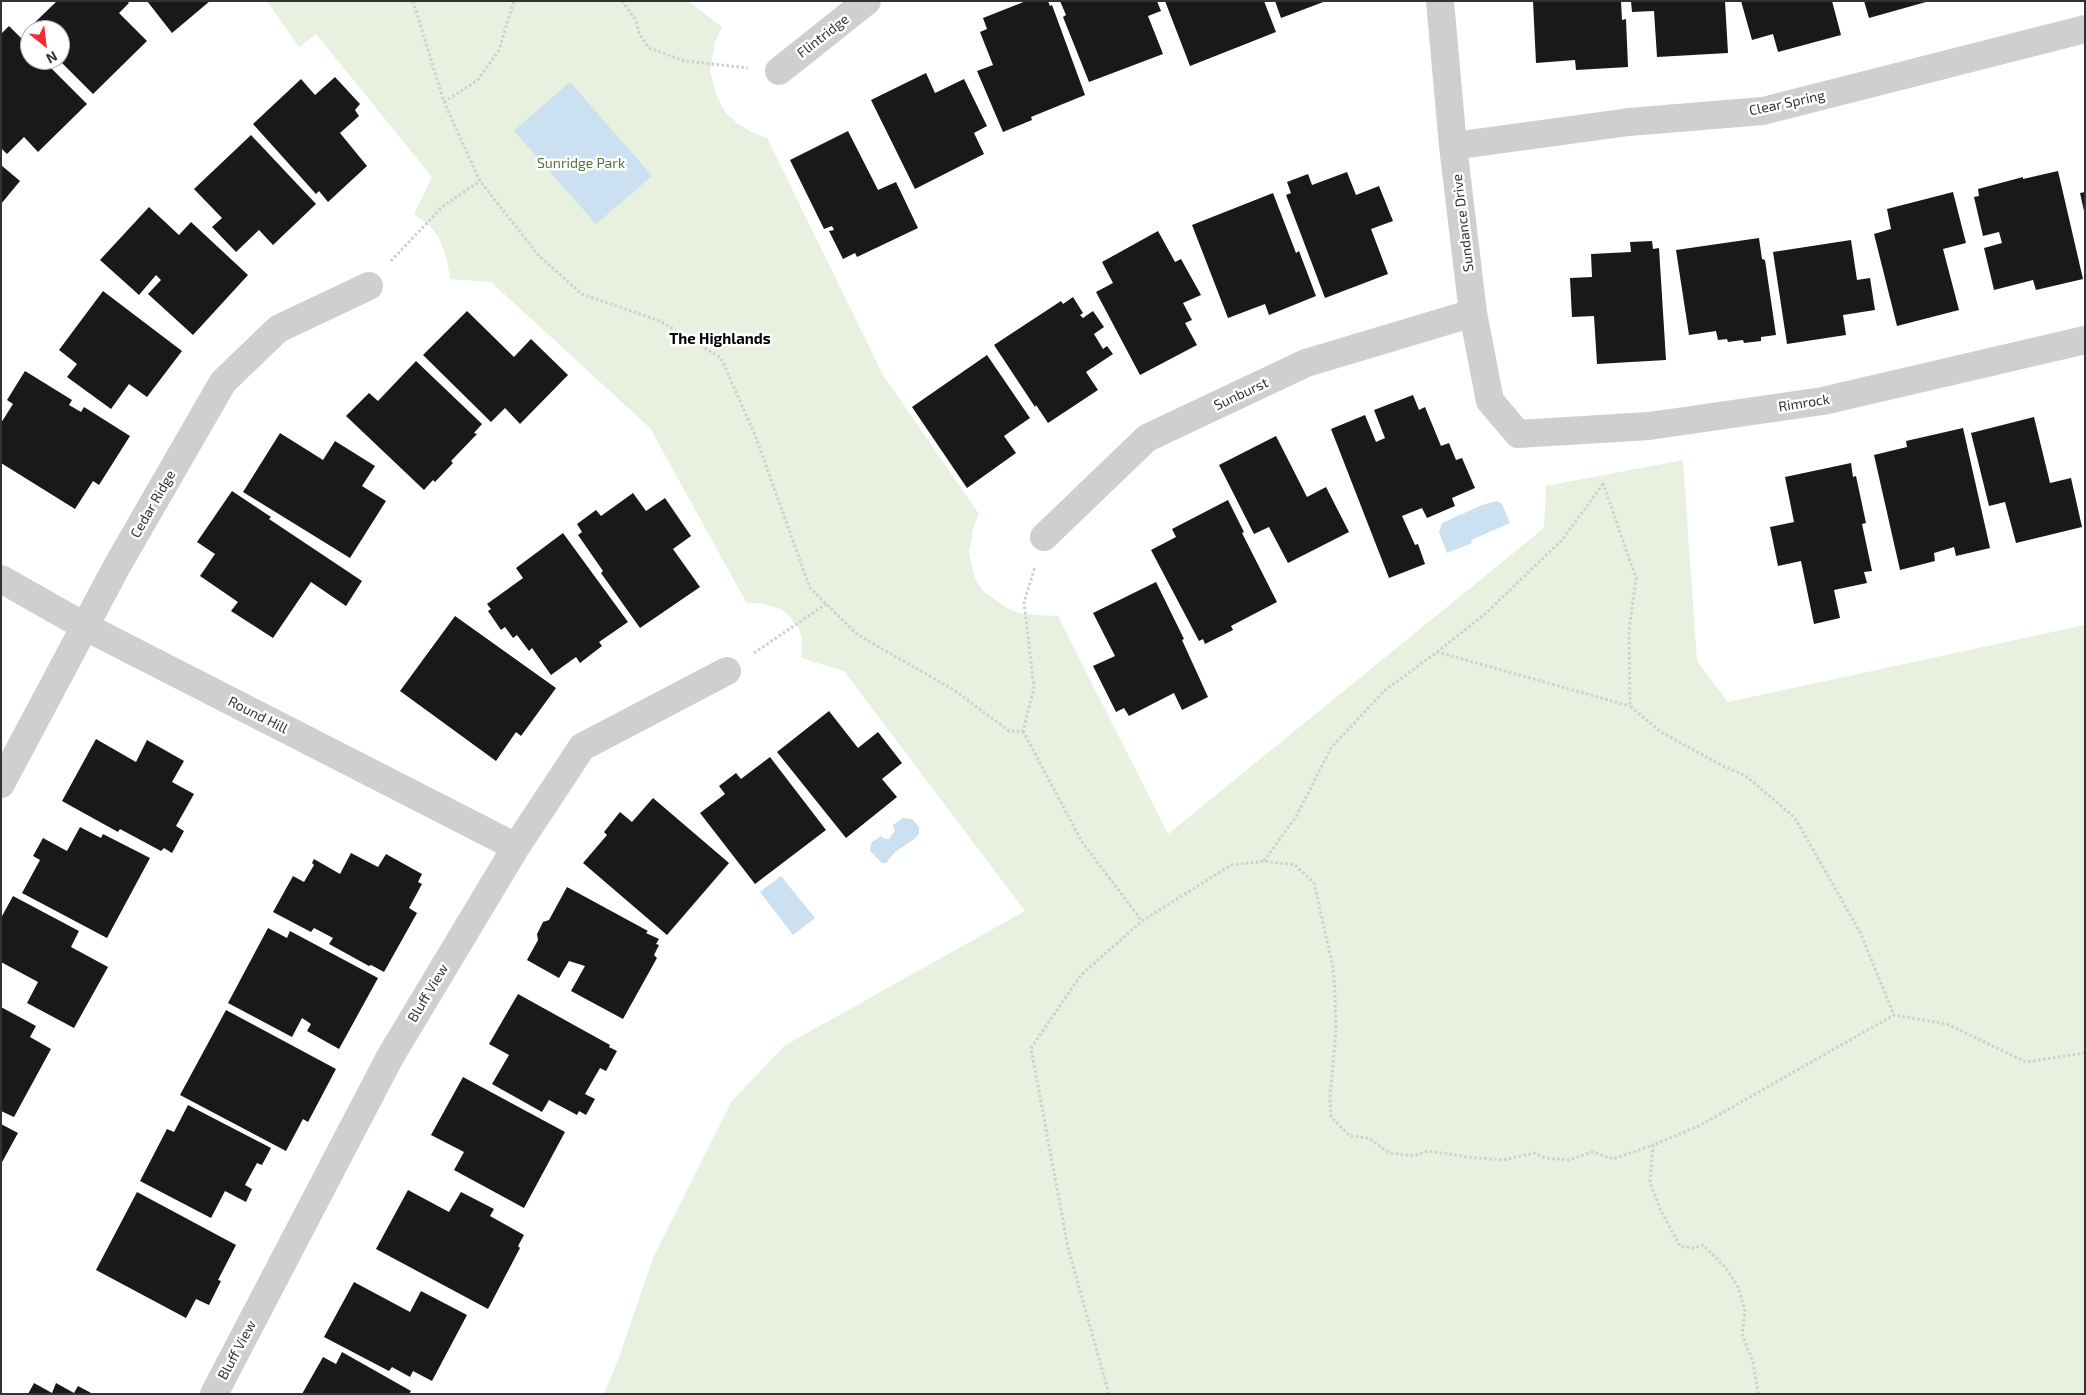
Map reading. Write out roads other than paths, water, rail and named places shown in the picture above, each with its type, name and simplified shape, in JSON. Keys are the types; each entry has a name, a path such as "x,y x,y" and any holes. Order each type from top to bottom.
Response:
{"street":[{"name":"Flintridge","path":"779,71 867,1"},
{"name":"Sundance Drive","path":"1440,1 1473,313 1490,401 1518,434"},
{"name":"Clear Spring","path":"1454,146 1629,122 1763,111 2085,29"},
{"name":"Cedar Ridge","path":"1,784 84,626 224,382 278,330 369,286"},
{"name":"Sunburst","path":"1044,537 1147,438 1306,362 1473,313"},
{"name":"Rimrock","path":"1518,434 1649,426 1823,400 2085,340"},
{"name":"Round Hill","path":"1,579 84,626 516,847"},
{"name":"Bluff View","path":"214,1394 390,1057 516,847 582,747 727,671"}],"water":[{"path":"570,82 652,176 596,224 514,131"},
{"path":"1497,501 1502,504 1510,523 1471,540 1472,543 1447,553 1439,533 1442,523 1482,505"},
{"path":"903,818 912,819 915,822 919,827 919,834 895,852 886,863 882,863 870,851 871,843 881,836 889,839 895,831 893,825"},
{"path":"781,876 815,918 793,935 760,892"}],"district":[{"name":"The Highlands","path":"720,339"}],"park label":[{"name":"Sunridge Park","path":"581,163"}]}
